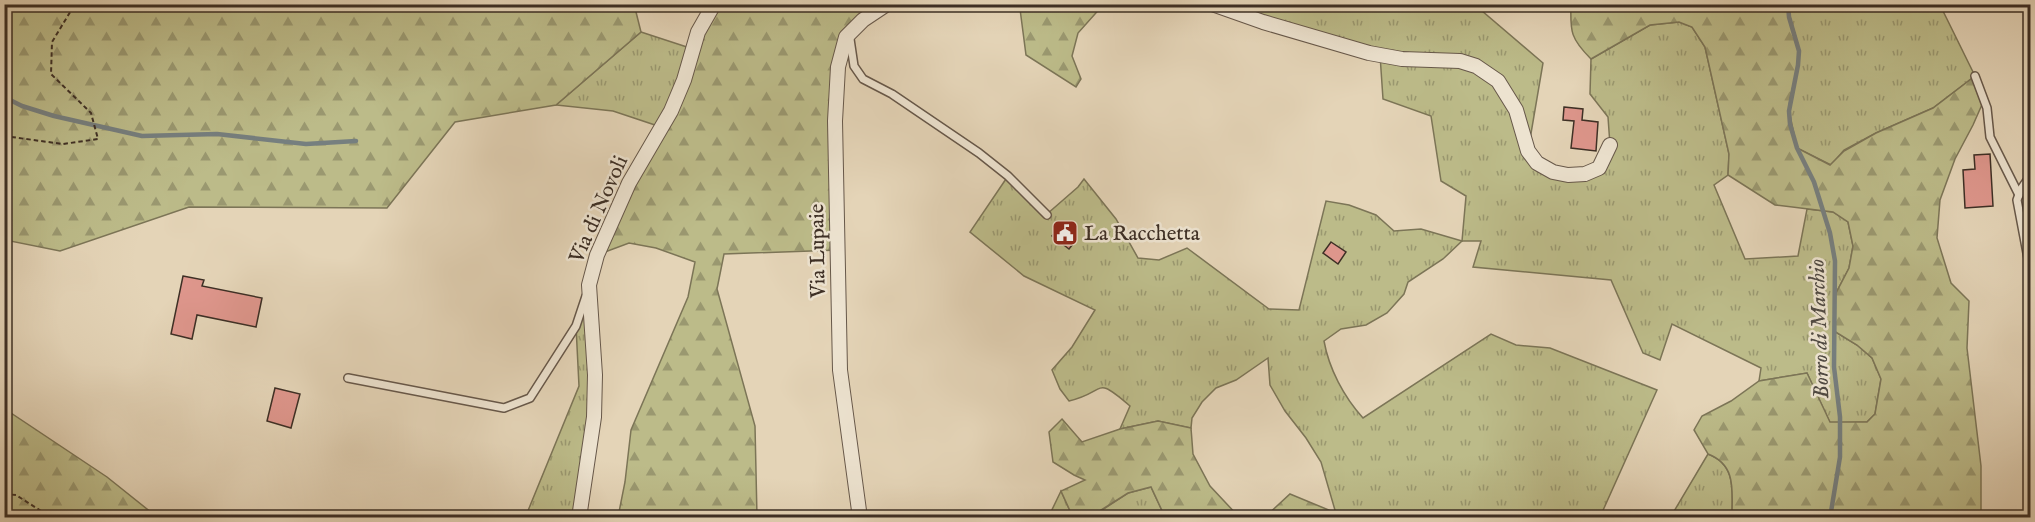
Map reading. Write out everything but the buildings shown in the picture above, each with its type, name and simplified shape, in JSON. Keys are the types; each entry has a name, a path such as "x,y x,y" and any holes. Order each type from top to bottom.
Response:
{"street":[{"name":"Via di Novoli","path":"579,518 594,417 595,375 589,285 597,255 629,183 670,111 684,80 698,32 714,4"},
{"name":"Via Lupaie","path":"860,518 840,370 835,133 838,67 846,37 863,20 887,4"},
{"path":"1212,4 1263,22 1369,53 1402,59 1460,61 1476,66 1498,81 1516,110 1528,151 1538,164 1553,172 1568,175 1586,174 1599,168 1610,145"}],"lane":[{"path":"850,33 854,66 863,79 892,94 979,153 1008,176 1047,214"},
{"path":"1975,76 1987,108 1990,137 2019,195"},
{"path":"2031,176 2017,200 2031,269"},
{"path":"348,378 504,408 530,398 576,326 589,285"}],"path":[{"path":"4,136 63,144 98,139 91,113 51,74 52,42 75,4"},
{"path":"4,494 16,495 52,518"}],"green space":[{"path":"634,4 641,32 556,105 455,122 387,208 189,207 60,251 5,240 5,5"},
{"path":"714,5 887,5 863,20 838,67 838,250 724,254 717,289 755,426 757,517 618,517 631,430 688,297 695,262 656,248 629,243 597,255 671,111"},
{"path":"1018,5 1103,5 1078,33 1072,56 1081,79 1076,87 1026,55"},
{"path":"1247,5 1475,5 1543,63 1528,151 1538,163 1585,174 1610,145 1608,117 1590,94 1591,59 1650,25 1679,22 1692,27 1705,47 1729,154 1728,175 1714,185 1745,259 1798,256 1807,209 1833,212 1848,222 1853,246 1849,268 1834,297 1834,331 1857,345 1872,358 1881,379 1875,414 1867,422 1830,423 1807,373 1759,381 1761,368 1672,324 1660,360 1643,353 1611,280 1473,267 1481,241 1462,241 1466,196 1441,181 1431,116 1383,99 1380,55 1244,16"},
{"path":"1571,5 1788,5 1799,51 1789,104 1792,130 1797,148 1830,165 1844,151 1876,133 1933,108 1975,76 1984,100 1955,159 1940,200 1937,238 1951,283 1969,301 1967,348 1981,466 1981,517 1732,517 1732,489 1728,472 1724,465 1708,454 1694,430 1702,416 1731,401 1759,381 1807,373 1830,422 1867,422 1875,414 1881,379 1872,358 1857,345 1834,331 1834,297 1849,268 1853,246 1848,222 1833,212 1775,205 1728,175 1729,154 1705,47 1692,27 1679,22 1650,25 1591,59 1573,35"},
{"path":"1788,5 1940,5 1975,76 1933,108 1844,150 1831,165 1797,148 1789,111 1799,51 1789,17"},
{"path":"641,32 693,49 661,127 613,111 556,105"},
{"path":"1008,176 1047,214 1084,179 1116,219 1138,258 1159,260 1187,248 1269,309 1299,310 1326,201 1349,205 1376,215 1394,231 1421,229 1462,241 1443,259 1408,282 1404,294 1387,313 1366,325 1341,329 1324,341 1338,382 1363,418 1491,334 1516,345 1550,348 1657,390 1600,517 1337,517 1321,462 1285,411 1270,385 1268,358 1236,380 1216,388 1202,402 1192,418 1191,428 1158,421 1120,429 1130,406 1105,388 1069,401 1060,389 1052,370 1072,347 1095,310 1024,276 970,232"},
{"path":"589,285 595,375 579,517 525,518 579,386 576,326"},
{"path":"5,404 11,413 107,477 157,517 5,517"},
{"path":"1062,419 1082,442 1120,429 1158,421 1191,428 1193,454 1210,486 1239,517 1165,517 1151,487 1128,493 1090,517 1071,513 1061,491 1085,480 1053,462 1049,432"},
{"path":"1708,454 1724,465 1728,472 1732,489 1732,517 1670,518"},
{"path":"1151,487 1165,517 1090,518 1128,493"},
{"path":"1061,491 1071,513 1084,517 1048,518"},
{"path":"1290,494 1336,513 1337,517 1265,517"}],"waterway":[{"name":"Borro di Marchio","path":"1788,4 1789,17 1799,51 1789,111 1790,124 1797,148 1814,182 1830,233 1835,261 1834,367 1840,417 1840,457 1830,518"},
{"path":"4,97 22,106 54,116 142,136 217,134 306,144 356,141"}],"place":[{"name":"La Racchetta","path":"1065,233"}]}
